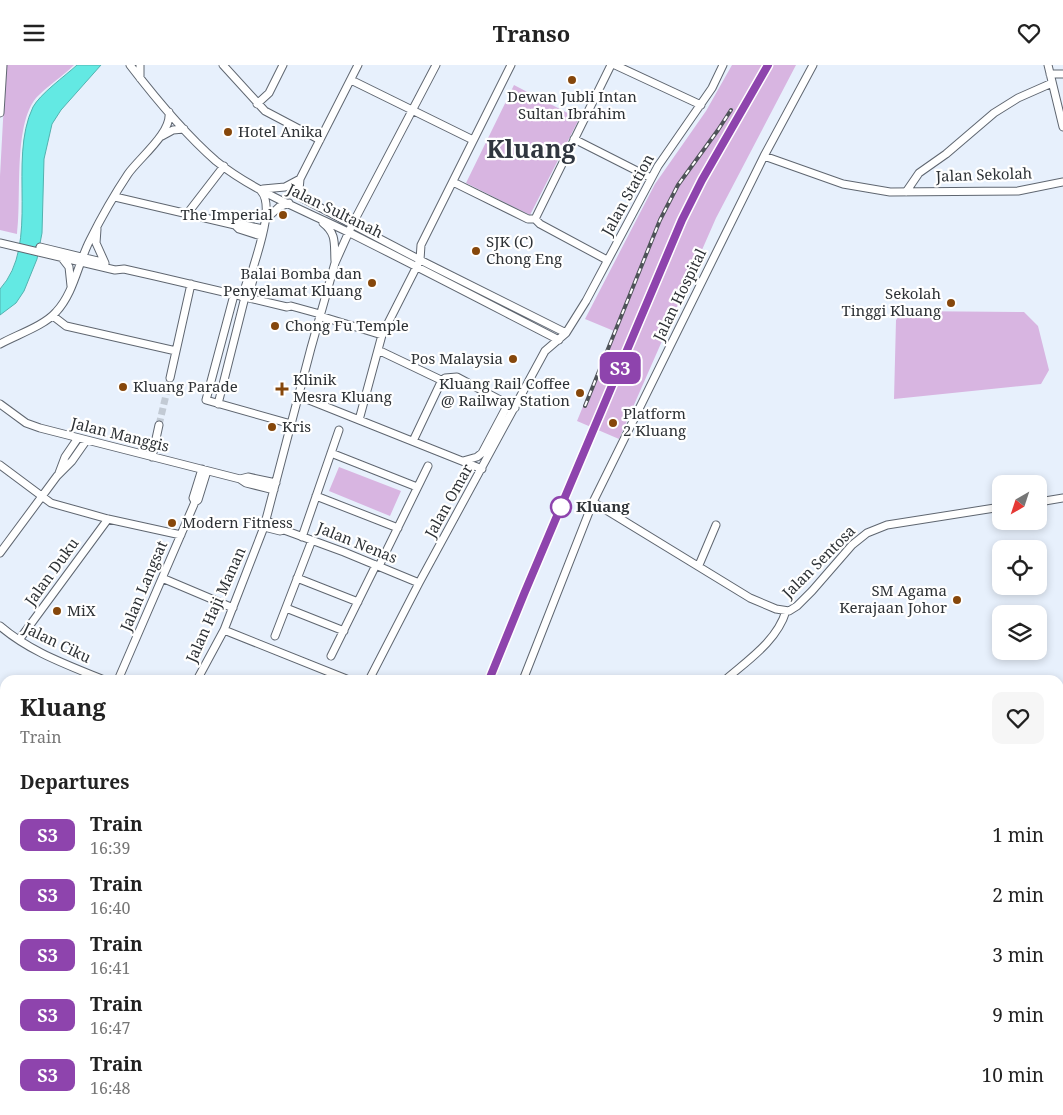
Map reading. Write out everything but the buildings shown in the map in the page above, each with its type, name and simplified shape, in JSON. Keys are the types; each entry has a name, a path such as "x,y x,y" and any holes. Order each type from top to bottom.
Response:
{"street":[{"path":"0,113 3,65"},
{"name":"Jalan Sultanah","path":"130,65 184,129 224,167 260,188 312,214 408,253 418,264 559,340"},
{"path":"140,65 140,78"},
{"path":"223,65 268,113 320,140"},
{"path":"258,104 269,93 283,65"},
{"path":"260,188 285,187 300,179 358,65"},
{"name":"Jalan Haji Manan","path":"200,675 224,630 265,524 335,263 350,229 436,65"},
{"path":"359,421 382,335 418,264 421,245 511,65"},
{"path":"535,219 611,65"},
{"path":"615,65 701,105"},
{"name":"Jalan Station","path":"559,340 566,333 651,177 712,88 723,65"},
{"name":"Jalan Hospital","path":"525,675 593,501 764,156 814,65"},
{"path":"1048,65 1063,127"},
{"path":"1050,73 1062,74 1062,65"},
{"path":"351,80 473,140"},
{"path":"906,192 920,173 946,154 994,113 1018,98 1052,83"},
{"path":"0,344 53,316 60,308 71,289 97,228 130,171 160,138 170,118 169,112"},
{"path":"160,138 173,130 184,129"},
{"path":"574,139 651,177"},
{"name":"Jalan Sekolah","path":"764,156 843,184 890,192 1018,191 1063,183"},
{"path":"187,214 224,167"},
{"name":"Jalan Sultanah","path":"300,179 299,190 302,198 404,261 418,264 566,333"},
{"path":"453,182 528,219 535,219 540,224 607,260"},
{"path":"218,404 245,297 254,277 252,271 265,220 265,195 260,188"},
{"path":"115,197 235,225 240,224 262,233"},
{"path":"265,220 279,207 289,203"},
{"path":"312,214 332,232 335,263"},
{"path":"97,228 96,243 104,263"},
{"path":"0,240 60,256 117,265 124,269 234,295 287,307 291,306 382,335"},
{"path":"404,261 408,253 421,245"},
{"path":"60,256 69,267 71,289"},
{"path":"82,260 115,270 124,269"},
{"path":"170,378 191,284"},
{"path":"234,295 206,400 291,424"},
{"path":"53,316 66,326 176,351"},
{"name":"Jalan Omar","path":"372,675 419,583 545,351 559,340"},
{"path":"378,350 443,381"},
{"path":"413,441 446,378 457,377 515,408"},
{"path":"298,396 482,469"},
{"path":"463,461 478,457 482,453 508,404"},
{"name":"Jalan Manggis","path":"0,405 31,425 78,439 240,479 248,477 275,487"},
{"path":"152,457 159,425"},
{"path":"302,537 339,429"},
{"path":"57,477 65,457 78,439"},
{"path":"0,553 86,441"},
{"path":"331,453 417,487"},
{"path":"0,465 51,503 75,511 181,535"},
{"path":"332,656 428,466"},
{"name":"Jalan Langsat","path":"120,675 195,502 198,500 205,470"},
{"path":"316,496 398,528"},
{"path":"1048,500 1063,498"},
{"name":"Jalan Sentosa","path":"593,501 750,598 776,609 786,611 797,606 852,545 868,533 887,525 992,508"},
{"name":"Jalan Duku","path":"19,640 108,519"},
{"name":"Jalan Nenas","path":"265,524 280,531 284,530 312,540 419,583"},
{"path":"699,565 716,525"},
{"path":"275,636 312,540"},
{"path":"162,578 232,608"},
{"path":"297,578 358,602"},
{"path":"286,608 344,631"},
{"path":"731,675 774,636 786,611"},
{"name":"Jalan Ciku","path":"0,627 46,656 92,675"},
{"path":"224,630 336,675"}],"shaded area":[{"path":"6,65 74,65 36,98 29,110 21,144 17,234 0,230 0,176"},
{"path":"77,65 101,65 61,110 52,124 44,159 42,233 37,259 24,291 16,303 0,315 0,289 12,270 19,249 22,226 23,152 26,128 36,102"},
{"path":"732,65 796,65 716,218 619,439 577,421 614,331 585,319 655,184 706,111"},
{"path":"514,85 579,119 530,215 466,183"},
{"path":"903,311 1024,312 1038,326 1049,370 1041,384 894,399 896,320"},
{"path":"339,467 401,491 390,516 329,491"}],"tunnel":[{"path":"159,425 170,378"}],"railway":[{"path":"491,675 683,220 702,180 767,65"},
{"path":"585,406 660,220 678,185 731,110"}],"train":[{"name":"S3","path":"491,675 682,220 733,124 768,65"}],"place":[{"name":"Dewan Jubli Intan Sultan Ibrahim","path":"572,80"},
{"name":"Hotel Anika","path":"228,132"},
{"name":"The Imperial","path":"283,215"},
{"name":"SJK (C) Chong Eng","path":"476,251"},
{"name":"Balai Bomba dan Penyelamat Kluang","path":"372,283"},
{"name":"Sekolah Tinggi Kluang","path":"951,303"},
{"name":"Chong Fu Temple","path":"275,326"},
{"name":"Pos Malaysia","path":"513,359"},
{"name":"Kluang Parade","path":"123,387"},
{"name":"Klinik Mesra Kluang","path":"282,389"},
{"name":"Kluang Rail Coffee @ Railway Station","path":"580,393"},
{"name":"Platform 2 Kluang","path":"613,423"},
{"name":"Kris","path":"272,427"},
{"name":"Kluang","path":"561,507"},
{"name":"Modern Fitness","path":"172,523"},
{"name":"SM Agama Kerajaan Johor","path":"957,600"},
{"name":"MiX","path":"57,611"}],"district":[{"name":"Kluang","path":"531,149"}]}
